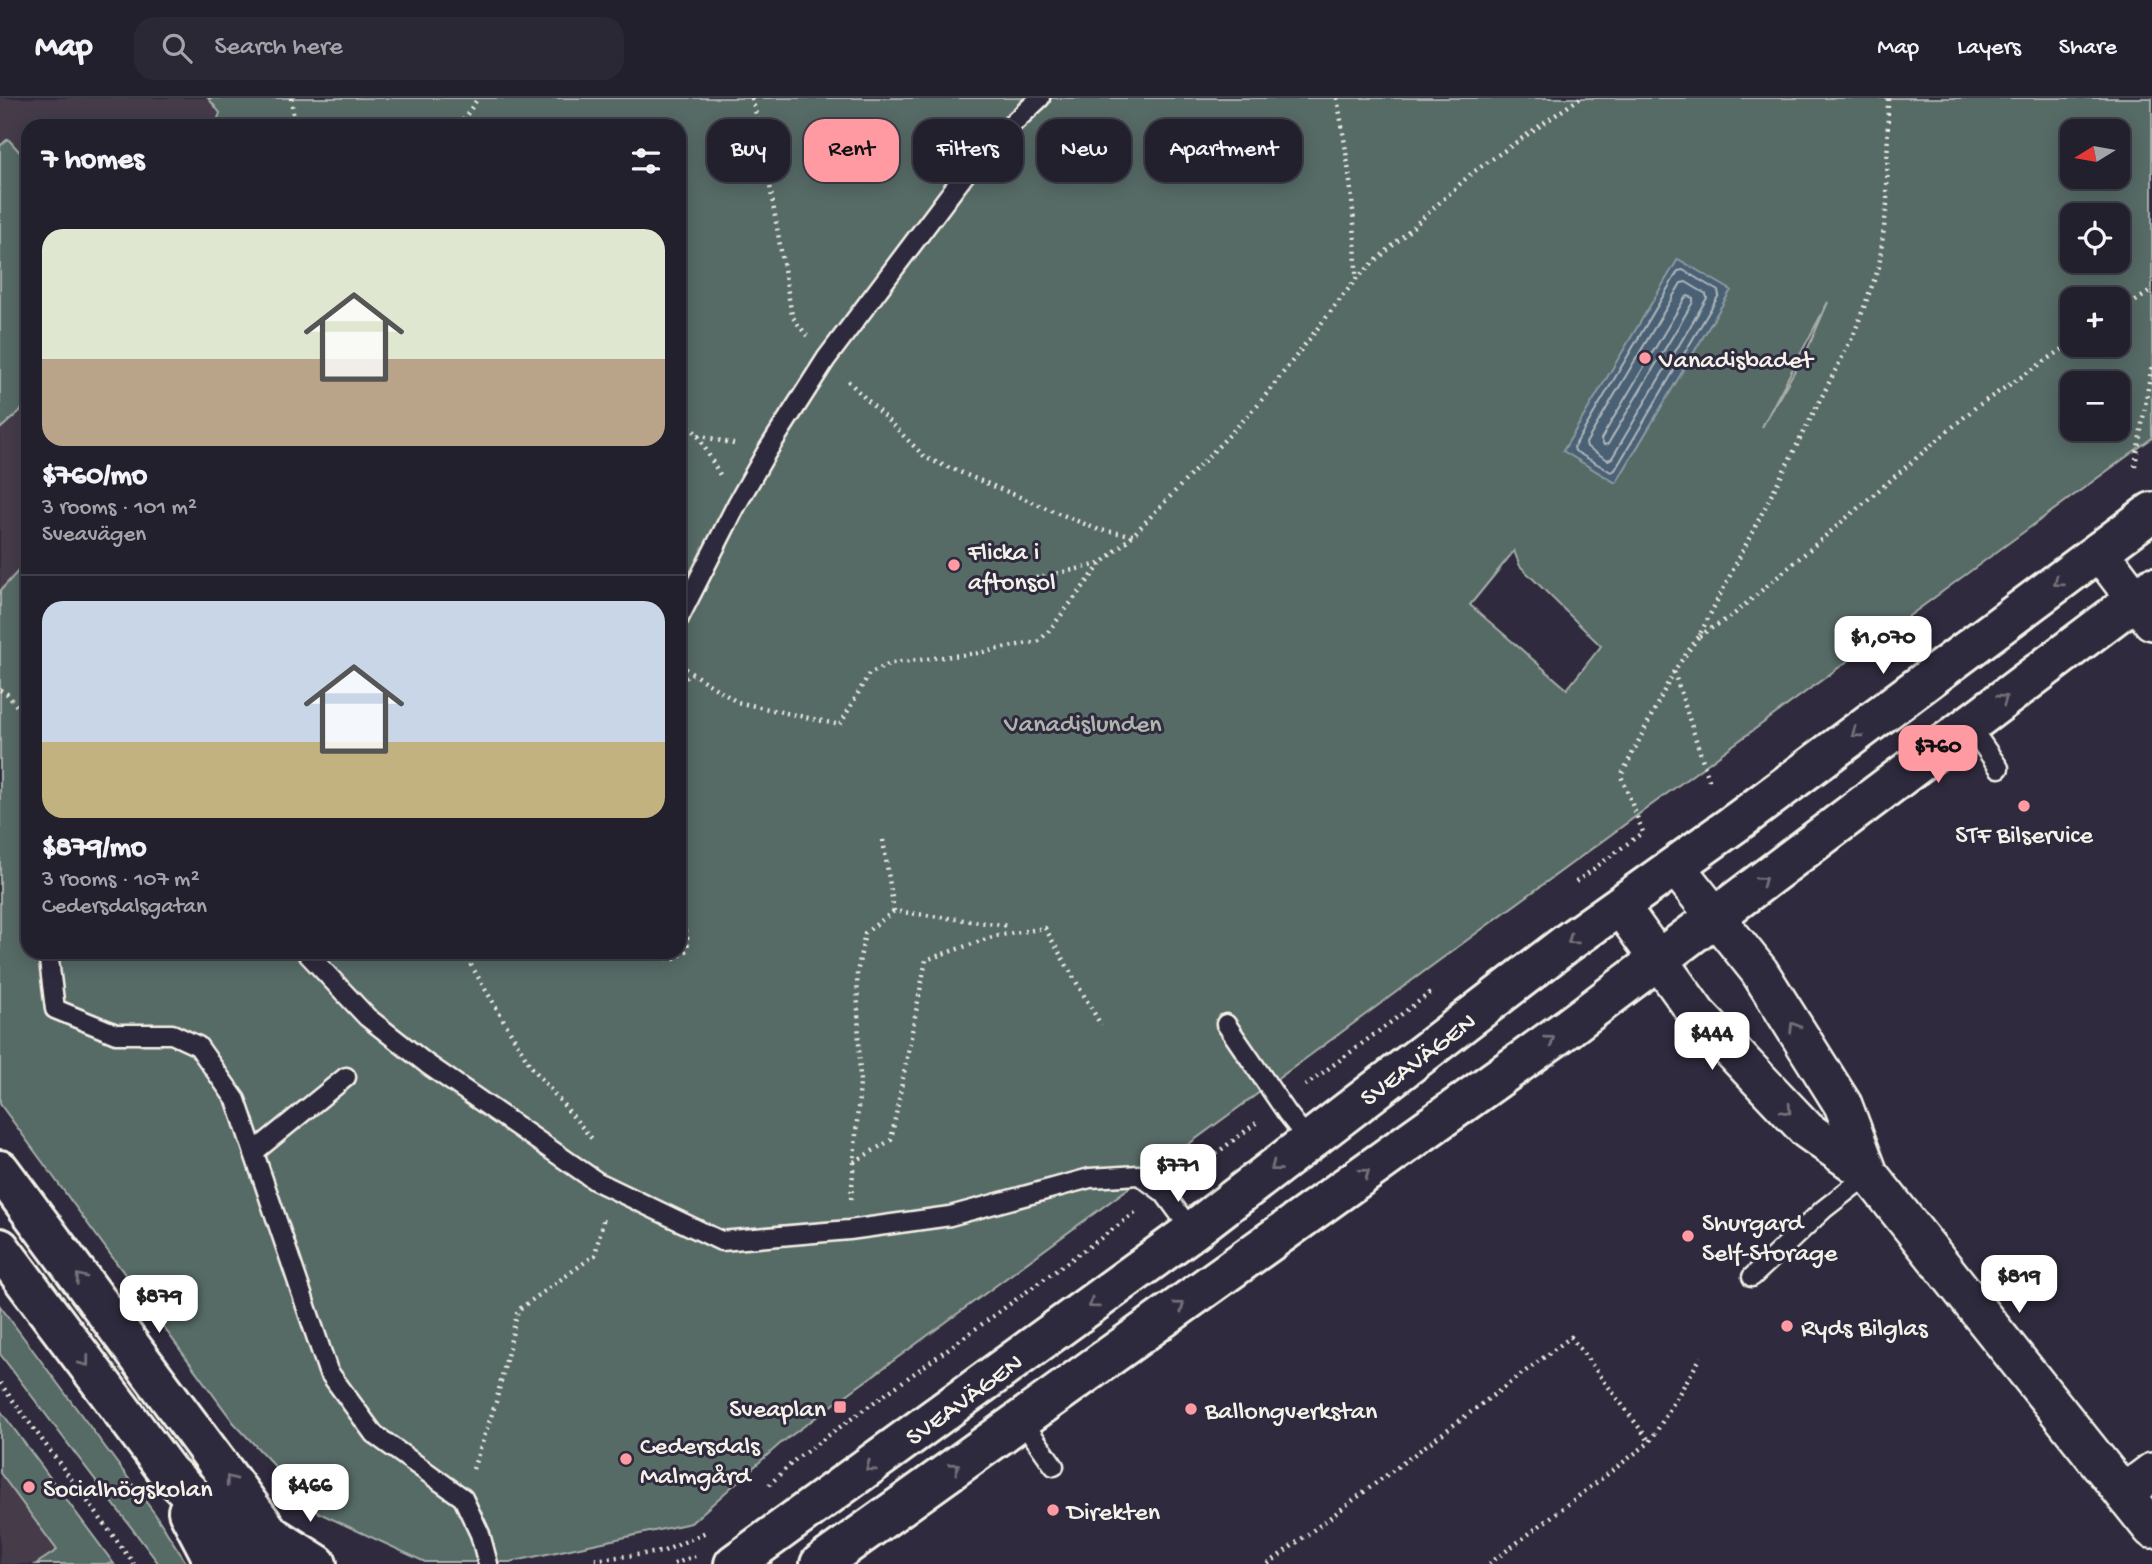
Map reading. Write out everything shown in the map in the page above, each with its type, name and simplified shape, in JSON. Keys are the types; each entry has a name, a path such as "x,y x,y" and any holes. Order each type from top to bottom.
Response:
{"main road":[{"name":"SVEAVÄGEN","path":"734,1564 1192,1231 1567,943 1741,819 2152,512"},
{"name":"SVEAVÄGEN","path":"820,1564 1569,1027 1969,725 2146,602"},
{"path":"0,1170 276,1549 317,1564"},
{"path":"0,1248 168,1472 224,1526 244,1564"},
{"path":"168,1472 210,1553 212,1564"}],"street":[{"name":"SVEAVÄGEN","path":"2099,551 2146,602"},
{"path":"1675,866 1759,971 1843,1105 1869,1174"},
{"path":"1620,906 1697,1014 1807,1130 1869,1174 2138,1483 2152,1529"}],"lane":[{"path":"686,604 766,453 826,359 981,153 1040,98"},
{"path":"1969,725 1999,768"},
{"path":"49,959 55,1009 116,1034 172,1034 198,1046 236,1100 328,1371 374,1434 463,1498 480,1534 488,1564"},
{"path":"313,959 367,1017 427,1064 596,1181 721,1241 849,1230 950,1216 1090,1178 1139,1175 1164,1193 1192,1231"},
{"path":"1226,1024 1309,1141"},
{"path":"254,1152 346,1077"},
{"path":"1752,1277 1824,1209 1869,1174"},
{"path":"1021,1419 1054,1466"}],"path":[{"path":"291,98 294,119"},
{"path":"464,119 478,98"},
{"path":"752,98 762,139 792,316 826,359 926,458 1099,530 1133,535"},
{"path":"1337,98 1351,185 1356,279"},
{"path":"686,670 737,702 840,725 869,674 892,663 978,653 1039,641 1101,564 1133,535 1258,404 1356,279 1472,173 1580,98"},
{"path":"1573,885 1643,832 1621,776 1674,671 1699,636 1854,334 1879,267 1887,204 1888,98"},
{"path":"2130,305 2152,290"},
{"path":"1699,636 1734,615 1976,407 2060,351"},
{"path":"2135,466 2152,364"},
{"path":"686,423 697,434 737,504"},
{"path":"697,434 766,453"},
{"path":"995,587 1101,564"},
{"path":"1674,671 1710,783"},
{"path":"686,678 693,674"},
{"path":"0,690 7,694 21,711"},
{"path":"883,840 894,911"},
{"path":"849,1230 860,1083 857,974 865,933 894,911 1010,926"},
{"path":"854,1162 891,1140 926,960 995,936 1045,928 1101,1024"},
{"path":"686,934 686,951"},
{"path":"474,959 471,965 530,1065 605,1155 596,1181"},
{"name":"SVEAVÄGEN","path":"761,1492 796,1459 1164,1193 1433,990"},
{"path":"463,1498 496,1402 518,1310 595,1255 603,1221"},
{"path":"1268,1564 1571,1337 1650,1442"},
{"path":"1489,1564 1650,1442 1700,1357"},
{"path":"0,1383 134,1564"},
{"path":"593,1564 592,1560 662,1552 716,1526"}],"shaded area":[{"path":"0,98 208,98 220,113 218,119 21,119 21,568 0,591"},
{"name":"Socialhögskolan","path":"0,1410 114,1564 0,1564"}],"green space":[{"name":"Vanadislunden","path":"208,98 2152,98 2152,438 781,1443 691,1523 510,1562 425,1562 319,1513 234,1423 0,1104 0,591 21,568 21,959 686,959 686,119 218,119 220,113","holes":["1828,302 1808,348 1762,427","1514,551 1520,566 1601,646 1567,689 1470,605"]},
{"path":"8,139 21,153 21,410 0,429 0,146"},
{"path":"0,1306 155,1514 187,1564 159,1564 0,1354"},
{"name":"Socialhögskolan","path":"0,1410 114,1564 36,1564 57,1550 0,1473"}],"water":[{"path":"1678,259 1731,290 1616,483 1563,451"}],"place":[{"name":"Vanadisbadet","path":"1645,358"},
{"name":"Flicka i aftonsol","path":"954,565"},
{"name":"STF Bilservice","path":"2024,806"},
{"name":"Shurgard Self-Storage","path":"1688,1236"},
{"name":"Ryds Bilglas","path":"1787,1326"},
{"name":"Sveaplan","path":"840,1407"},
{"name":"Ballongverkstan","path":"1191,1409"},
{"name":"Cedersdals Malmgård","path":"626,1459"},
{"name":"Socialhögskolan","path":"29,1487"},
{"name":"Direkten","path":"1053,1510"}]}
